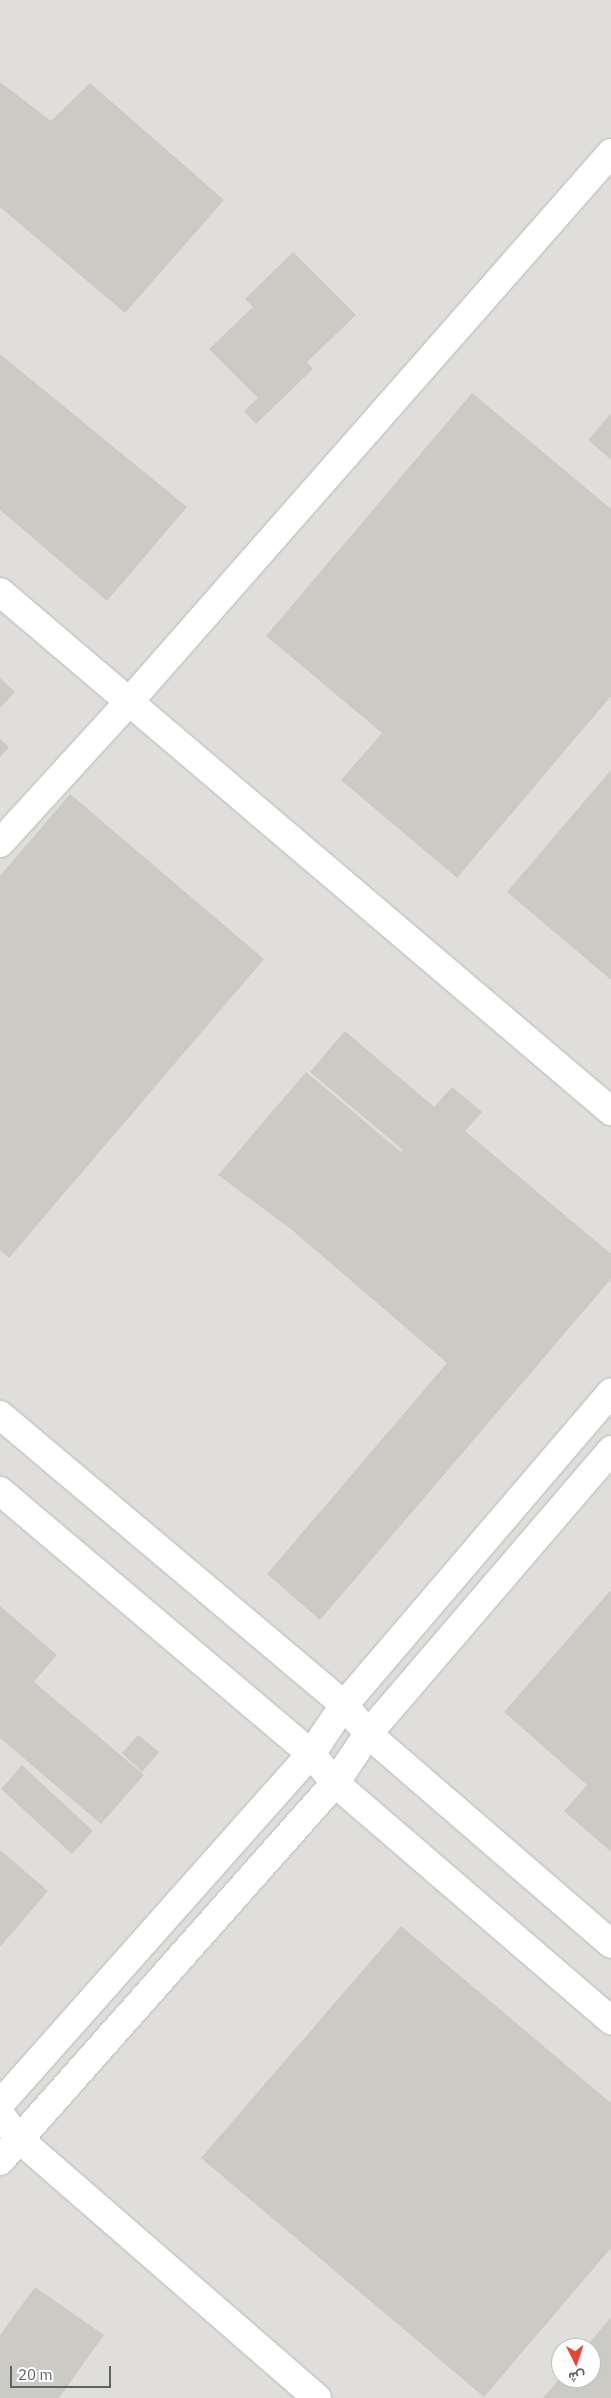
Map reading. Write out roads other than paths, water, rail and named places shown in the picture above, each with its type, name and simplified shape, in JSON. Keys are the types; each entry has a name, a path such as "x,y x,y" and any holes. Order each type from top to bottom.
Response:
{"street":[{"path":"0,843 128,703 611,153"},
{"path":"0,592 128,703 611,1111"},
{"path":"0,2104 312,1754 344,1705 611,1392"},
{"path":"0,1415 344,1705 368,1734 611,1944"},
{"path":"0,2161 335,1783 368,1734 611,1450"},
{"path":"0,1491 312,1754 335,1783 611,2020"},
{"path":"0,2114 19,2139 317,2398"}]}
